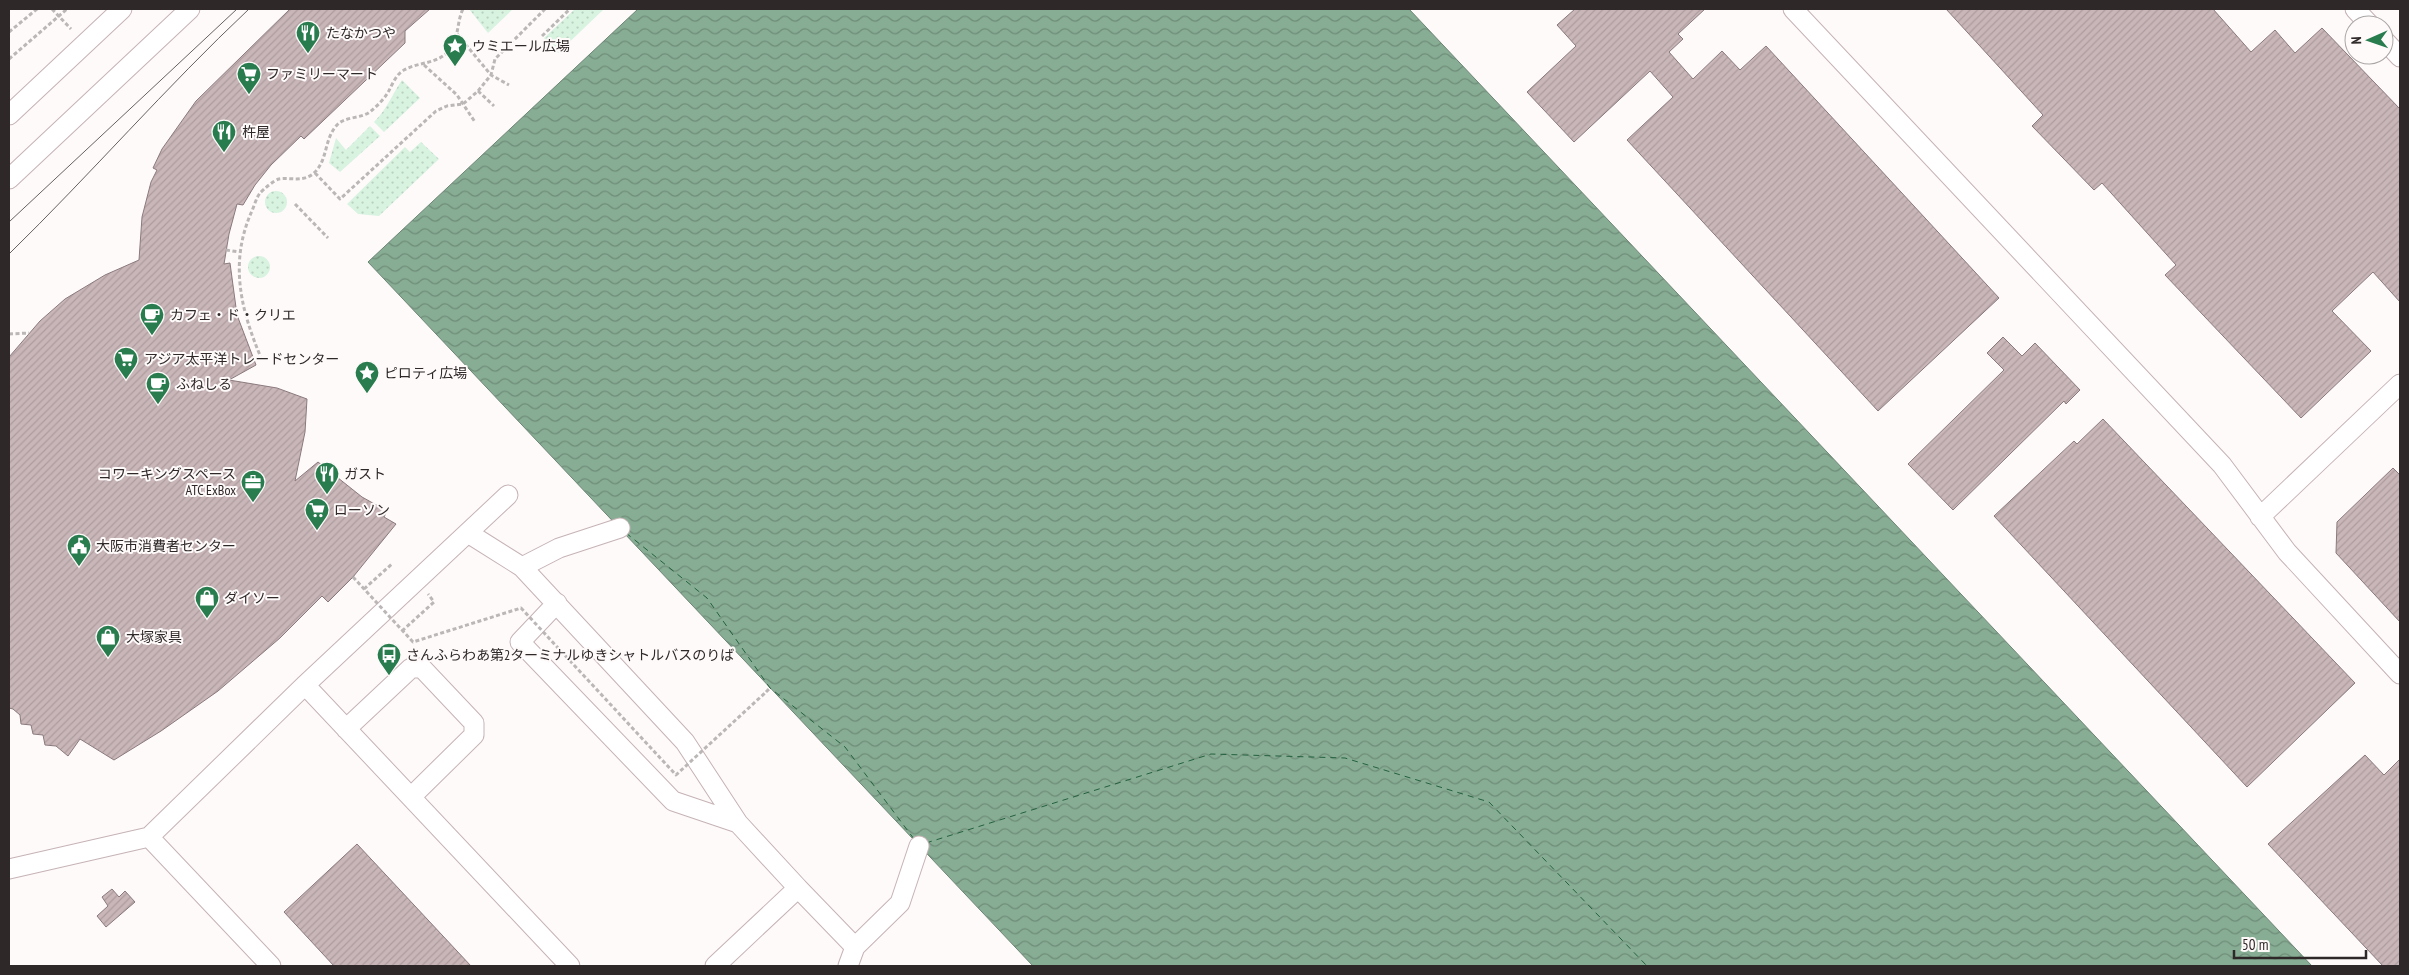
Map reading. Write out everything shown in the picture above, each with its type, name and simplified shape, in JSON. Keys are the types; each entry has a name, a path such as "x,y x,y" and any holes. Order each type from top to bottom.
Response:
{"street":[{"path":"9,115 122,9"},
{"path":"9,179 190,9"},
{"path":"1793,9 2222,465 2287,552 2400,674"},
{"path":"2260,517 2400,384"},
{"path":"9,869 149,837 305,685 508,495"},
{"path":"522,567 559,548 620,528"},
{"path":"468,532 522,567 557,603 685,742 738,823 855,947"},
{"path":"557,603 520,642 673,801 738,823"},
{"path":"346,728 411,668 422,668 474,723 474,734 411,797"},
{"path":"305,685 570,966"},
{"path":"149,837 271,966"},
{"path":"848,966 855,947 900,903 919,846"},
{"path":"714,966 798,888"}],"path":[{"path":"9,32 37,9"},
{"path":"52,9 71,29"},
{"path":"9,59 67,9"},
{"path":"262,360 244,311 239,278 239,252 246,224 260,193 278,179 303,179 315,173 324,157 328,139 338,123 370,113 387,94 393,81 403,71 442,57 452,48 457,34 459,16 463,9"},
{"path":"315,173 340,199 436,111 446,106 463,104 478,91 491,75 495,59 545,9"},
{"path":"542,36 570,9"},
{"path":"457,34 491,75 509,85"},
{"path":"424,64 457,95 475,122"},
{"path":"478,91 494,106"},
{"path":"295,204 328,238"},
{"path":"226,250 239,252"},
{"path":"9,334 28,333"},
{"path":"364,589 393,563"},
{"path":"353,577 413,642 521,608 676,775 770,688"},
{"path":"402,631 434,602 428,594"}],"shaded area":[{"path":"469,9 513,9 488,33"},
{"path":"575,9 604,9 558,53 544,38"},
{"path":"402,80 420,98 384,132 374,122 386,107"},
{"path":"370,126 380,136 340,172 329,163 336,138 346,150"},
{"path":"421,142 439,159 379,216 358,214 347,204 405,147 410,152"},
{"path":"276,191 284,194 287,202 284,210 276,213 268,210 265,202 268,194"},
{"path":"259,256 267,259 270,267 267,275 259,278 251,275 248,267 251,259"}],"water":[{"path":"638,9 1409,9 2312,966 1033,966 368,262"}],"building":[{"name":"アジア太平洋トレードセンター","path":"290,9 430,9 405,31 405,43 304,139 301,136 271,165 255,185 243,205 237,204 224,264 230,263 237,315 256,365 229,380 277,388 307,399 305,432 295,481 318,462 362,497 387,511 384,517 396,524 353,577 328,602 322,596 280,638 218,691 161,731 114,760 80,739 68,756 56,746 45,745 43,735 33,734 31,725 21,724 20,715 9,708 9,357 40,321 65,299 105,275 139,260 142,217 151,182 157,170 153,168 162,149 196,101"},
{"path":"1575,9 1705,9 1678,34 1683,39 1669,52 1693,79 1722,51 1740,70 1766,46 1999,298 1878,411 1627,140 1673,97 1650,71 1574,142 1527,92 1576,46 1557,25"},
{"path":"1946,9 2213,9 2251,52 2275,30 2295,53 2322,28 2344,51 2344,65 2358,65 2400,109 2400,302 2373,272 2332,311 2371,351 2301,418 2165,275 2176,265 2102,183 2094,190 2032,126 2043,115"},
{"path":"2003,337 2022,356 2035,343 2080,390 2066,404 2064,401 1953,510 1908,464 2004,370 1987,353"},
{"path":"2103,419 2355,683 2247,787 1994,516 2074,441 2077,444"},
{"path":"2393,468 2400,475 2400,622 2336,553 2337,522"},
{"path":"2365,755 2384,775 2400,759 2400,966 2383,966 2268,844"},
{"path":"357,844 471,966 334,966 284,912"},
{"path":"112,889 119,897 125,891 135,902 106,927 97,916 108,906 102,897"}],"ferry route":[{"path":"626,533 707,598 770,688 845,747 914,839"},
{"path":"926,843 1211,754 1345,758 1489,802 1647,966"}],"tram line":[{"path":"9,222 237,9"},
{"path":"9,254 188,69 249,9"}],"place":[{"name":"たなかつや","path":"308,54"},
{"name":"ウミエール広場","path":"455,67"},
{"name":"ファミリーマート","path":"249,95"},
{"name":"杵屋","path":"224,153"},
{"name":"カフェ・ド・クリエ","path":"152,336"},
{"name":"アジア太平洋トレードセンター","path":"126,380"},
{"name":"ピロティ広場","path":"367,394"},
{"name":"ふねしる","path":"158,405"},
{"name":"ガスト","path":"327,495"},
{"name":"コワーキングスペース ATC ExBox","path":"253,503"},
{"name":"ローソン","path":"317,531"},
{"name":"大阪市消費者センター","path":"79,567"},
{"name":"ダイソー","path":"207,619"},
{"name":"大塚家具","path":"108,658"},
{"name":"さんふらわあ第2ターミナルゆきシャトルバスのりば","path":"389,676"}]}
